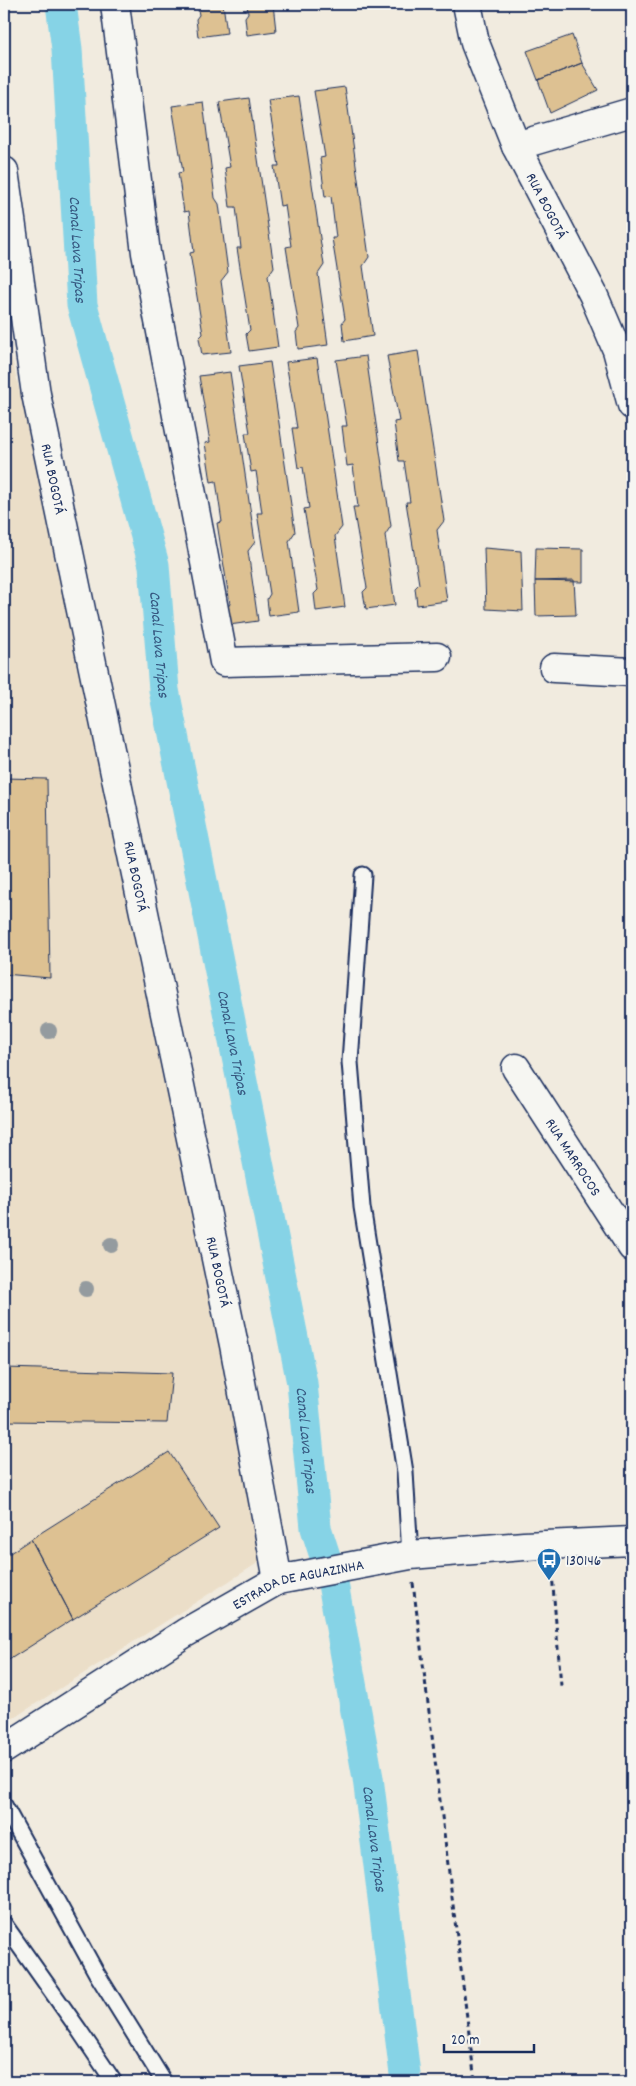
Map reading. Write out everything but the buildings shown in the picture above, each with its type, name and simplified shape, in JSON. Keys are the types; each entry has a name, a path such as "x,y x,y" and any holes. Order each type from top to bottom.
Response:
{"street":[{"path":"115,4 146,252 224,662 438,657"},
{"name":"RUA BOGOTÁ","path":"467,4 475,43 516,146 593,294 617,350 632,405"},
{"path":"516,146 632,112"},
{"name":"RUA BOGOTÁ","path":"4,171 36,394 234,1345 278,1580"},
{"path":"554,668 632,672"},
{"name":"RUA MARROCOS","path":"516,1068 632,1247"},
{"name":"ESTRADA DE AGUAZINHA","path":"4,1749 185,1633 278,1580 398,1556 550,1544 632,1541"}],"lane":[{"path":"363,875 350,1062 362,1207 405,1472 398,1556"},
{"path":"4,1805 97,1974 164,2082"},
{"path":"4,1924 114,2082"}],"path":[{"path":"550,1544 561,1686"},
{"path":"398,1556 475,2082"}],"shaded area":[{"path":"4,328 109,749 275,1552 4,1724"}],"waterway":[{"name":"Canal Lava Tripas","path":"61,4 67,49 82,305 154,565 164,690 302,1383 316,1528 332,1578 368,1778 406,2082"}],"place":[{"name":"130146","path":"549,1581"}]}
